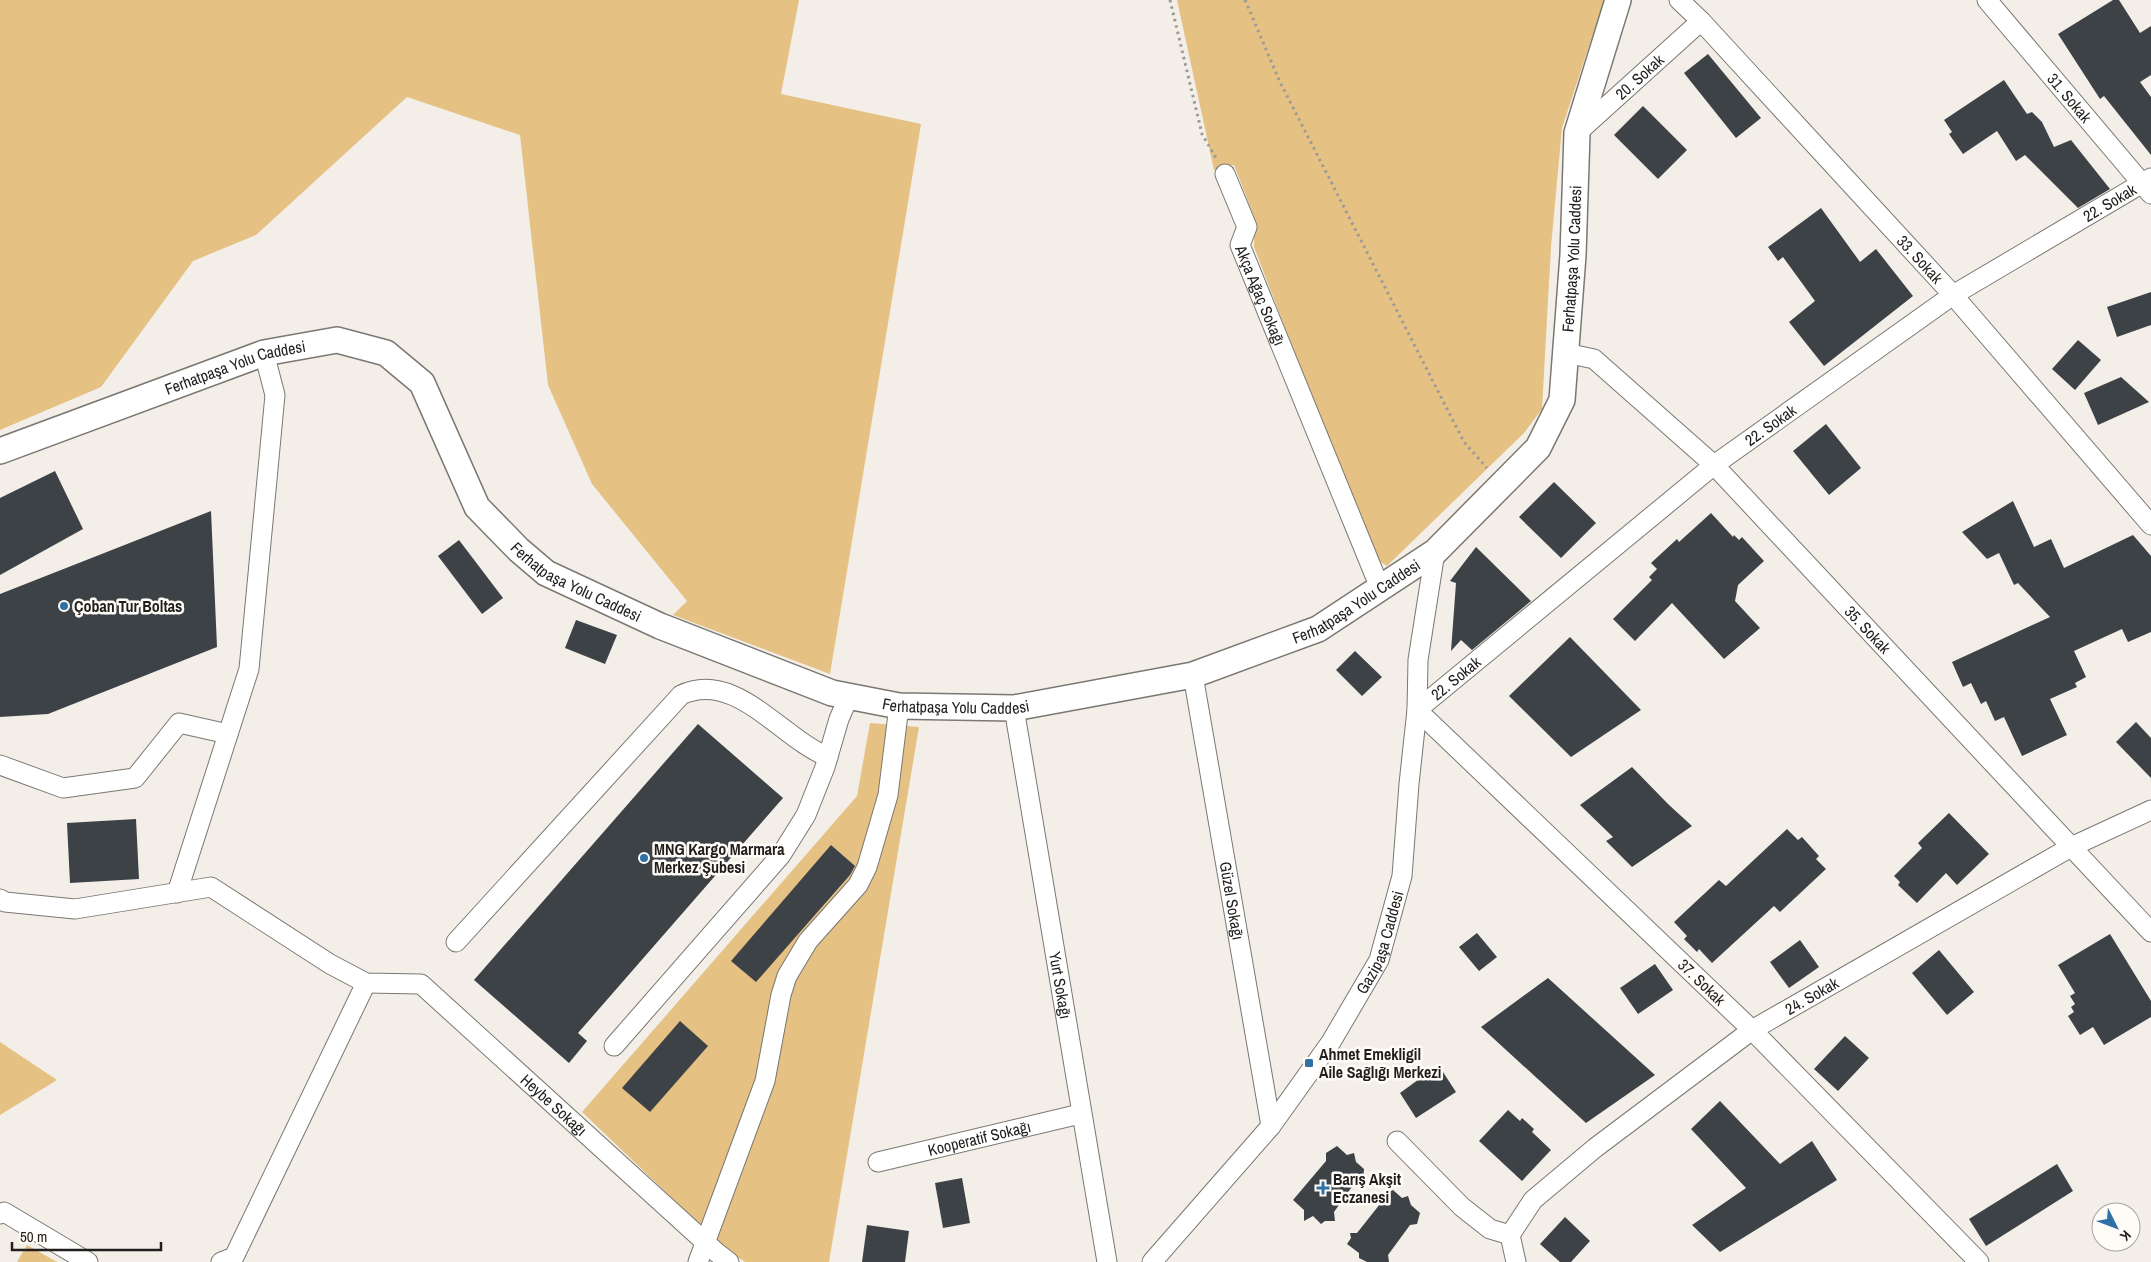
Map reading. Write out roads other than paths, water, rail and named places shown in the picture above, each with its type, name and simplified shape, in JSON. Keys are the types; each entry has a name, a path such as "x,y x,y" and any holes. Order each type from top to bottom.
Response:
{"main road":[{"name":"Ferhatpaşa Yolu Caddesi","path":"0,451 264,353 337,340 386,353 422,383 477,507 519,550 546,573 660,626 832,693 899,706 1014,708 1193,675 1318,629 1435,552 1538,448 1562,400 1573,255 1577,133 1618,0"}],"street":[{"name":"33. Sokak","path":"1679,0 1701,21 1953,295 2151,525"},
{"name":"31. Sokak","path":"1987,0 2148,185"},
{"name":"20. Sokak","path":"1577,133 1701,21"},
{"name":"Akça Ağaç Sokağı","path":"1225,174 1247,227 1240,245 1380,588"},
{"name":"22. Sokak","path":"1417,710 1714,465 1953,295 2148,185"},
{"path":"177,893 249,669 275,396 264,353"},
{"name":"35. Sokak","path":"1566,353 1594,359 1714,465 2151,932"},
{"name":"Gazipaşa Caddesi","path":"1152,1262 1271,1126 1332,1042 1379,960 1402,876 1417,710 1418,660 1435,552"},
{"name":"Güzel Sokağı","path":"1193,675 1271,1126"},
{"path":"456,942 681,695 700,689 733,695 750,704 808,747 828,757"},
{"path":"614,1046 781,855 806,815 828,757 839,719 850,696"},
{"path":"698,1262 765,1081 781,995 787,976 808,941 858,885 867,867 888,795 899,706"},
{"name":"Yurt Sokağı","path":"1014,708 1080,1114 1107,1262"},
{"name":"37. Sokak","path":"1417,710 1752,1030 1979,1262"},
{"path":"0,765 63,788 135,778 179,723 228,734"},
{"name":"24. Sokak","path":"1510,1235 1533,1200 1540,1194 1595,1148 1752,1030 2071,847 2151,810"},
{"path":"0,899 5,902 75,909 210,887 330,964 366,983 234,1258 221,1262"},
{"name":"Heybe Sokağı","path":"366,983 421,984 729,1262"},
{"name":"Kooperatif Sokağı","path":"878,1162 1080,1114"},
{"path":"1397,1141 1462,1207 1490,1229 1510,1235 1516,1262"},
{"path":"0,1214 4,1212 88,1262"}],"place":[{"name":"Çoban Tur Boltas","path":"64,606"},
{"name":"MNG Kargo Marmara Merkez Şubesi","path":"644,858"},
{"name":"Ahmet Emekligil Aile Sağlığı Merkezi","path":"1309,1063"},
{"name":"Barış Akşit Eczanesi","path":"1323,1188"}]}
